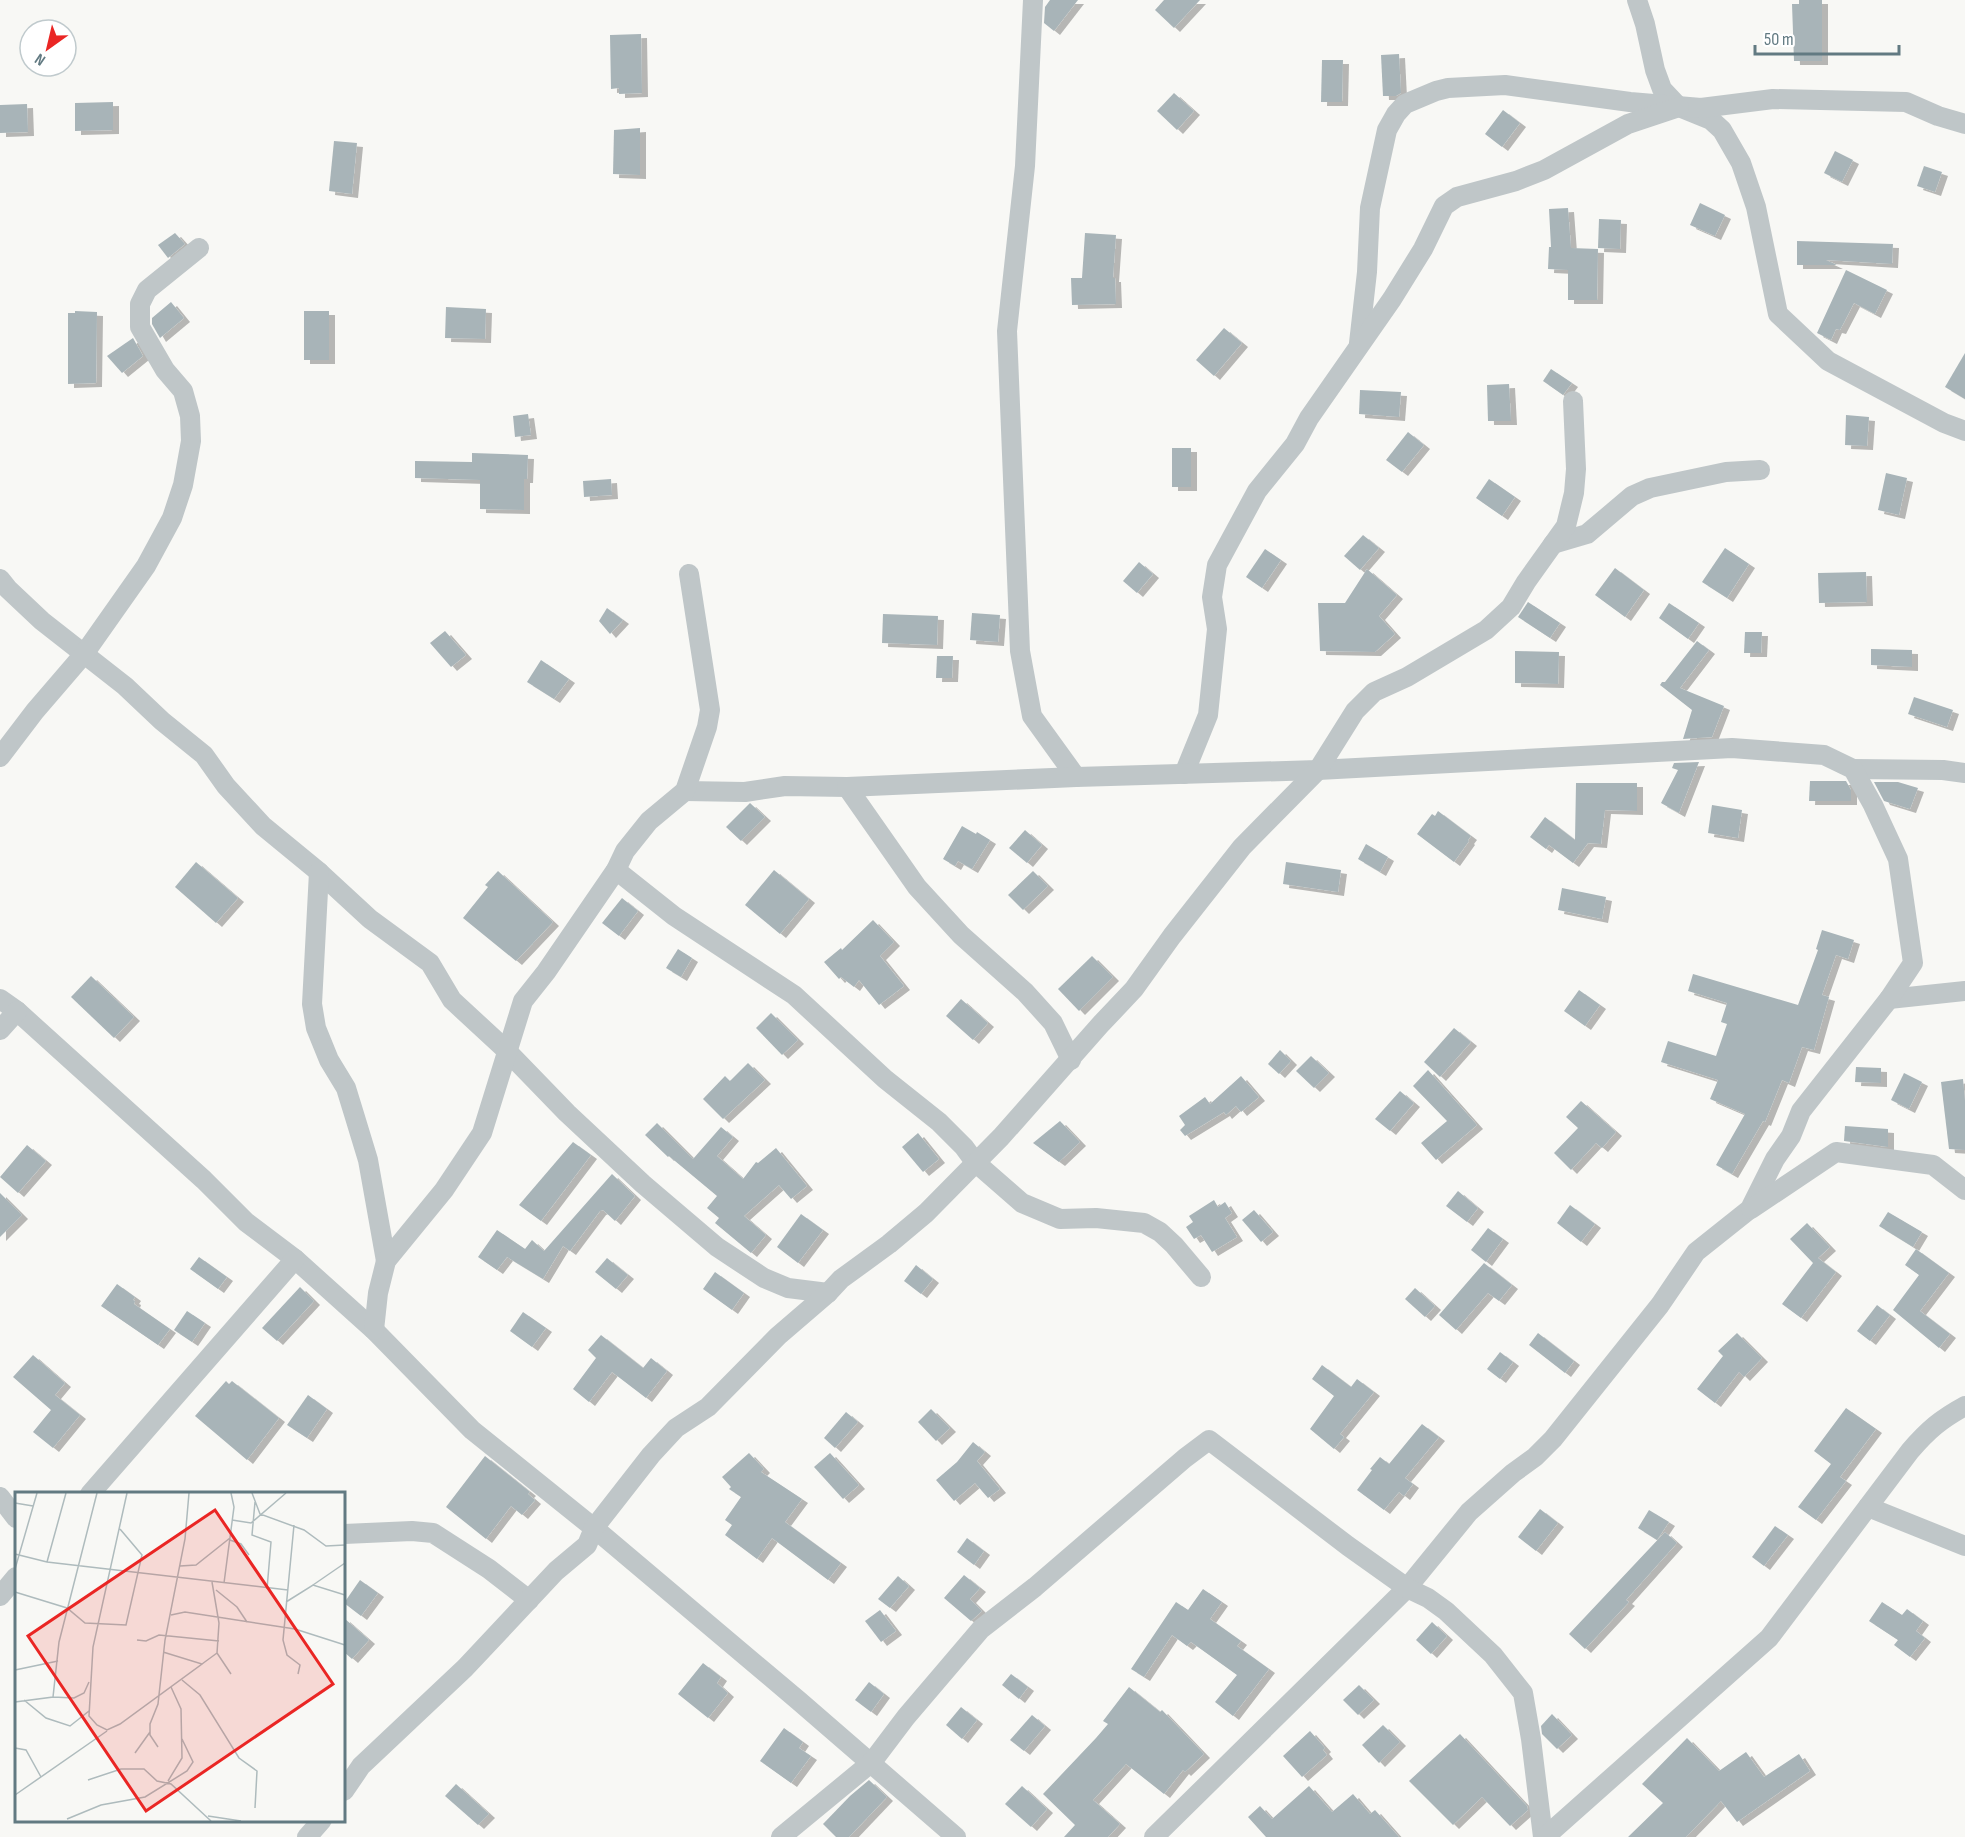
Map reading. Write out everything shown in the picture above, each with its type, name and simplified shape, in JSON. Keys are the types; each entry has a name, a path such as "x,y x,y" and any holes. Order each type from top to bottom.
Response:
{"street":[{"path":"1033,0 1025,166 1007,331 1020,651 1032,716 1076,777"},
{"path":"1637,0 1646,24 1655,70 1662,89 1679,107 1711,120 1717,125 1741,163 1756,207 1778,314 1828,361 1944,423 1965,431"},
{"path":"1358,345 1367,272 1370,208 1387,130 1405,104 1448,88 1505,85 1574,95 1701,108 1773,99 1906,102 1938,116 1965,124"},
{"path":"1184,774 1208,715 1218,629 1212,597 1217,565 1257,491 1295,444 1309,418 1392,299 1423,249 1444,206 1457,196 1544,170 1628,124 1679,107"},
{"path":"0,757 35,711 84,654 131,589 159,545 172,518 183,485 191,441 190,416 183,391 165,370 140,327 140,304 147,290 199,248"},
{"path":"345,1790 361,1766 465,1668 556,1571 586,1545 594,1528 651,1455 676,1428 708,1407 778,1336 846,1275 889,1244 926,1213 1001,1137 1134,989 1172,936 1242,847 1318,770 1355,711 1374,692 1407,677 1486,630 1511,607 1566,526 1574,493 1576,469 1574,401"},
{"path":"1553,544 1587,534 1632,496 1650,488 1726,472 1760,470"},
{"path":"386,1261 444,1190 482,1133 523,1000 546,972 616,870 625,851 649,821 685,791 707,727 710,710 689,574"},
{"path":"0,579 42,621 125,686 162,721 204,755 226,786 264,826 370,918 430,963 452,1000 643,1184 717,1247 764,1278 788,1288 828,1293"},
{"path":"685,791 746,792 785,786 847,787 1318,770 1732,748 1824,755 1853,769 1943,770 1965,773"},
{"path":"1750,1209 1775,1159 1791,1136 1802,1111 1889,999 1913,963 1909,922 1898,859 1853,769"},
{"path":"847,787 917,887 961,935 1024,992 1053,1023 1071,1060"},
{"path":"616,870 674,916 794,995 885,1079 939,1122 964,1147 975,1162 1022,1203 1060,1219 1096,1218 1144,1223 1160,1232 1174,1245 1201,1276"},
{"path":"319,873 312,1004 316,1028 329,1060 346,1088 368,1160 386,1261 378,1293 374,1330"},
{"path":"1889,999 1965,991"},
{"path":"0,999 17,1011 204,1180 246,1222 296,1260 374,1330 472,1430 594,1528 872,1762 956,1837"},
{"path":"0,1030 17,1011"},
{"path":"1154,1837 1407,1588 1469,1512 1553,1439 1660,1305 1696,1252 1750,1209 1836,1152 1933,1165 1965,1190"},
{"path":"92,1492 296,1260"},
{"path":"1544,1837 1769,1638 1923,1435 1943,1418 1965,1406"},
{"path":"781,1837 872,1762 906,1717 981,1629 1035,1587 1209,1440 1348,1546 1407,1588 1428,1598 1446,1611 1493,1655 1523,1693 1544,1837"},
{"path":"0,1497 15,1517"},
{"path":"1868,1507 1965,1546"},
{"path":"345,1534 433,1533 489,1569 529,1600"},
{"path":"0,1596 15,1578"},
{"path":"307,1837 321,1822"}],"building":[{"path":"1050,0 1078,0 1054,31 1044,23 1045,7"},
{"path":"1164,0 1200,0 1174,28 1155,10"},
{"path":"1799,0 1822,0 1822,61 1794,61 1792,4 1799,4"},
{"path":"641,34 642,93 619,94 619,88 611,89 610,35"},
{"path":"1399,54 1401,93 1396,96 1383,96 1381,55"},
{"path":"1322,60 1343,60 1342,102 1321,102"},
{"path":"1174,93 1194,111 1177,130 1157,111"},
{"path":"113,102 113,130 75,131 75,103"},
{"path":"27,104 28,132 0,133 0,105"},
{"path":"1503,110 1520,123 1502,147 1485,134"},
{"path":"640,128 640,175 613,174 614,130"},
{"path":"334,141 357,143 352,194 329,191"},
{"path":"1835,151 1853,160 1842,182 1824,173"},
{"path":"1924,166 1942,172 1935,192 1917,186"},
{"path":"1700,203 1725,215 1715,236 1690,225"},
{"path":"1568,208 1571,248 1598,249 1597,300 1568,300 1568,270 1548,269 1549,247 1551,247 1549,209"},
{"path":"1599,219 1621,220 1620,249 1598,248"},
{"path":"175,233 185,244 168,258 158,245"},
{"path":"1085,233 1116,235 1113,278 1115,278 1116,304 1072,305 1071,278 1082,278"},
{"path":"1797,241 1893,244 1892,264 1826,260 1837,265 1797,265"},
{"path":"1846,270 1887,290 1875,314 1854,303 1840,330 1836,329 1831,340 1817,333"},
{"path":"171,302 184,318 160,338 152,324 152,318"},
{"path":"446,307 486,309 485,339 445,338"},
{"path":"75,311 97,312 96,383 68,384 68,313 75,313"},
{"path":"304,311 329,311 329,360 304,360"},
{"path":"1224,328 1242,343 1214,376 1196,360"},
{"path":"133,338 143,356 122,373 107,356"},
{"path":"1965,353 1965,399 1945,387"},
{"path":"1551,369 1572,383 1563,395 1543,381"},
{"path":"1509,384 1511,421 1488,421 1487,385"},
{"path":"1360,390 1401,392 1399,417 1359,414"},
{"path":"528,414 531,435 515,437 513,416"},
{"path":"1846,415 1869,417 1867,446 1845,445"},
{"path":"1408,432 1424,445 1402,472 1386,460"},
{"path":"1172,448 1191,448 1191,487 1172,487"},
{"path":"472,453 528,455 527,479 524,479 524,510 480,509 480,480 415,478 415,461 472,462"},
{"path":"1886,473 1907,478 1899,515 1878,510"},
{"path":"611,479 612,495 584,497 583,481"},
{"path":"1489,479 1515,497 1502,516 1476,498"},
{"path":"1363,535 1379,548 1360,570 1344,556"},
{"path":"1725,548 1749,564 1727,598 1702,582"},
{"path":"1265,549 1281,560 1262,588 1246,577"},
{"path":"1139,562 1153,574 1137,593 1123,581"},
{"path":"1615,568 1644,590 1625,617 1595,595"},
{"path":"1367,569 1397,595 1379,616 1395,634 1375,652 1320,651 1318,603 1345,603"},
{"path":"1866,572 1867,602 1819,603 1818,573"},
{"path":"1528,602 1560,623 1550,638 1518,617"},
{"path":"1669,603 1699,623 1688,639 1659,618"},
{"path":"607,608 623,620 610,634 599,621"},
{"path":"972,613 1000,615 998,642 970,640"},
{"path":"883,614 938,616 937,645 882,643"},
{"path":"445,631 466,655 451,667 430,643"},
{"path":"1745,632 1762,632 1761,653 1744,653"},
{"path":"1697,641 1709,650 1680,688 1724,706 1712,737 1683,739 1692,710 1660,685 1665,682"},
{"path":"1871,649 1912,650 1912,667 1871,665"},
{"path":"1515,651 1559,652 1558,684 1515,683"},
{"path":"937,656 953,656 952,678 936,678"},
{"path":"541,660 569,679 554,699 527,682"},
{"path":"1914,697 1953,710 1947,727 1908,714"},
{"path":"1699,762 1679,813 1661,803 1678,770 1672,768 1674,763"},
{"path":"1810,781 1846,781 1851,790 1851,801 1809,801"},
{"path":"1874,782 1898,782 1918,788 1910,809 1884,801"},
{"path":"1576,783 1637,783 1637,811 1605,810 1601,844 1588,843 1573,863 1549,845 1546,849 1530,837 1545,817 1575,840"},
{"path":"750,803 765,817 741,841 726,827"},
{"path":"1712,805 1742,810 1738,838 1708,833"},
{"path":"1438,811 1471,836 1454,862 1417,834 1432,814 1435,816"},
{"path":"962,826 990,840 972,869 958,861 955,866 943,859"},
{"path":"1025,830 1042,845 1027,863 1009,848"},
{"path":"1366,844 1388,857 1380,872 1358,859"},
{"path":"196,862 238,898 216,923 175,887"},
{"path":"1286,862 1341,870 1338,892 1283,884"},
{"path":"774,870 809,899 780,934 745,905"},
{"path":"498,871 553,922 516,961 463,918 488,887 485,885"},
{"path":"1033,871 1048,886 1023,910 1008,895"},
{"path":"1562,888 1606,897 1602,919 1558,910"},
{"path":"622,898 638,911 619,936 602,923"},
{"path":"873,920 894,942 880,956 904,986 879,1005 859,980 854,987 841,977 839,979 824,962 841,948 842,950"},
{"path":"1822,930 1854,940 1848,959 1836,955 1822,995 1829,997 1814,1050 1802,1047 1789,1083 1782,1080 1765,1122 1763,1121 1732,1174 1716,1165 1745,1114 1710,1099 1718,1080 1661,1062 1668,1041 1716,1056 1727,1024 1721,1022 1727,1003 1688,991 1693,974 1798,1005 1818,950 1816,949"},
{"path":"678,949 692,958 681,977 666,968"},
{"path":"1092,956 1113,977 1079,1011 1058,989"},
{"path":"91,976 134,1017 114,1038 71,997"},
{"path":"1579,990 1600,1005 1585,1026 1564,1011"},
{"path":"961,999 988,1023 973,1040 946,1016"},
{"path":"771,1013 798,1040 782,1055 756,1028"},
{"path":"1454,1028 1471,1042 1440,1077 1424,1062"},
{"path":"1280,1050 1291,1061 1279,1074 1268,1064"},
{"path":"1311,1056 1329,1073 1314,1088 1296,1071"},
{"path":"748,1063 765,1080 723,1119 703,1099 725,1076 730,1081"},
{"path":"1856,1067 1881,1068 1881,1083 1855,1082"},
{"path":"1428,1070 1477,1125 1436,1160 1421,1143 1447,1121 1413,1086"},
{"path":"1904,1073 1922,1082 1909,1109 1891,1100"},
{"path":"1241,1076 1259,1097 1241,1112 1236,1106 1226,1115 1224,1112 1185,1136 1180,1130 1185,1125 1179,1116 1205,1097 1210,1104"},
{"path":"1963,1079 1965,1150 1949,1149 1941,1082"},
{"path":"1400,1091 1414,1103 1390,1131 1375,1119"},
{"path":"1581,1101 1616,1132 1602,1148 1596,1143 1571,1170 1554,1153 1578,1128 1566,1117"},
{"path":"1060,1121 1080,1142 1059,1162 1033,1143"},
{"path":"657,1123 693,1159 721,1127 733,1137 717,1156 743,1179 756,1162 758,1163 776,1148 807,1186 791,1199 779,1185 744,1216 766,1235 751,1253 715,1223 719,1218 707,1208 717,1196 668,1157 645,1135"},
{"path":"1845,1126 1888,1129 1888,1147 1844,1141"},
{"path":"918,1133 939,1159 923,1172 902,1147"},
{"path":"573,1142 591,1155 541,1221 519,1205"},
{"path":"27,1145 46,1161 18,1193 0,1177"},
{"path":"612,1174 635,1196 615,1221 603,1210 600,1211 570,1251 563,1246 543,1279 507,1257 497,1270 478,1257 497,1230 525,1249 532,1240 544,1251"},
{"path":"1458,1191 1478,1208 1467,1222 1446,1206"},
{"path":"0,1193 22,1215 0,1237"},
{"path":"1214,1200 1218,1207 1225,1202 1232,1213 1225,1218 1237,1237 1212,1252 1201,1235 1194,1239 1186,1227 1193,1222 1189,1216"},
{"path":"1570,1205 1595,1224 1581,1242 1557,1223"},
{"path":"1254,1210 1273,1232 1261,1242 1242,1220"},
{"path":"1888,1212 1922,1232 1913,1247 1879,1226"},
{"path":"801,1214 823,1230 798,1263 777,1247"},
{"path":"1807,1223 1830,1247 1818,1258 1836,1272 1801,1318 1782,1304 1813,1263 1790,1239"},
{"path":"1488,1228 1503,1239 1486,1262 1471,1250"},
{"path":"1916,1249 1949,1273 1920,1311 1950,1334 1939,1348 1893,1310 1919,1275 1905,1265"},
{"path":"199,1257 227,1277 218,1289 190,1269"},
{"path":"607,1258 628,1275 616,1289 595,1272"},
{"path":"1484,1263 1512,1285 1499,1301 1488,1293 1456,1330 1439,1315"},
{"path":"916,1265 933,1279 921,1294 904,1281"},
{"path":"715,1272 744,1293 732,1310 703,1289"},
{"path":"117,1284 135,1297 134,1304 170,1329 158,1345 101,1306"},
{"path":"300,1287 314,1301 277,1341 262,1328"},
{"path":"1415,1288 1435,1306 1425,1317 1405,1299"},
{"path":"1877,1305 1890,1315 1870,1341 1857,1331"},
{"path":"187,1311 205,1323 192,1342 174,1330"},
{"path":"523,1312 546,1328 532,1347 510,1331"},
{"path":"1538,1333 1574,1361 1565,1373 1529,1345"},
{"path":"1737,1333 1762,1358 1744,1377 1739,1372 1715,1403 1697,1389 1723,1356 1718,1351"},
{"path":"601,1335 643,1368 651,1358 667,1371 646,1398 612,1372 589,1402 573,1389 596,1358 588,1350"},
{"path":"1500,1352 1513,1362 1500,1379 1487,1369"},
{"path":"33,1355 65,1383 55,1395 80,1415 53,1448 33,1432 51,1410 13,1377"},
{"path":"1322,1365 1351,1387 1357,1379 1374,1392 1340,1434 1344,1437 1334,1449 1310,1429 1334,1396 1312,1379"},
{"path":"226,1381 229,1384 232,1381 279,1418 247,1460 195,1416"},
{"path":"308,1395 327,1409 307,1438 287,1425"},
{"path":"1846,1408 1876,1429 1840,1477 1846,1481 1816,1520 1798,1507 1831,1464 1814,1451"},
{"path":"931,1409 950,1428 936,1441 918,1422"},
{"path":"846,1412 858,1422 835,1448 824,1438"},
{"path":"1422,1424 1439,1437 1405,1478 1413,1484 1404,1496 1399,1492 1384,1510 1357,1490 1380,1457 1389,1464"},
{"path":"973,1442 985,1452 977,1461 1000,1489 988,1498 975,1483 954,1501 936,1480 957,1462"},
{"path":"749,1453 764,1469 761,1472 802,1499 785,1522 841,1563 828,1580 772,1538 757,1559 725,1535 732,1525 725,1520 741,1497 729,1489 731,1487 722,1477"},
{"path":"830,1453 859,1485 843,1499 814,1467"},
{"path":"485,1456 530,1492 528,1494 535,1500 522,1515 511,1506 486,1539 446,1507"},
{"path":"1540,1509 1558,1523 1536,1551 1518,1537"},
{"path":"1649,1510 1669,1522 1657,1540 1638,1528"},
{"path":"1775,1526 1788,1535 1764,1566 1752,1557"},
{"path":"1665,1532 1677,1543 1626,1600 1629,1602 1585,1649 1569,1634"},
{"path":"967,1538 984,1551 974,1565 957,1552"},
{"path":"964,1575 980,1588 970,1599 982,1611 971,1621 944,1598"},
{"path":"898,1576 909,1586 890,1608 878,1599"},
{"path":"360,1580 378,1593 361,1616 345,1602"},
{"path":"1203,1589 1222,1602 1210,1619 1241,1641 1237,1646 1269,1669 1233,1716 1215,1702 1237,1675 1191,1642 1187,1646 1172,1635 1144,1677 1131,1669 1176,1602 1188,1610"},
{"path":"1882,1602 1902,1615 1907,1609 1923,1621 1916,1631 1925,1638 1910,1657 1894,1645 1898,1640 1869,1621"},
{"path":"880,1610 896,1631 881,1642 865,1621"},
{"path":"345,1619 369,1640 352,1659 345,1653"},
{"path":"1432,1622 1447,1636 1431,1654 1416,1640"},
{"path":"703,1663 721,1677 717,1683 728,1693 708,1718 678,1694"},
{"path":"1011,1674 1028,1687 1019,1699 1002,1685"},
{"path":"869,1682 884,1694 871,1712 855,1700"},
{"path":"1359,1685 1374,1700 1358,1715 1343,1700"},
{"path":"1129,1687 1160,1712 1162,1710 1204,1754 1185,1772 1183,1770 1164,1794 1126,1764 1093,1800 1120,1824 1108,1837 1064,1837 1075,1825 1043,1794 1108,1724 1103,1721"},
{"path":"961,1707 977,1720 962,1739 946,1725"},
{"path":"1552,1714 1572,1735 1557,1749 1542,1734 1541,1726"},
{"path":"1032,1715 1045,1726 1024,1751 1010,1740"},
{"path":"1383,1725 1400,1742 1379,1763 1362,1745"},
{"path":"784,1728 803,1742 799,1748 811,1756 791,1783 760,1761"},
{"path":"1310,1731 1325,1748 1323,1750 1327,1755 1302,1777 1283,1756"},
{"path":"1460,1734 1527,1806 1528,1810 1510,1826 1482,1797 1453,1825 1409,1781"},
{"path":"1687,1738 1719,1771 1746,1752 1764,1777 1799,1754 1810,1771 1737,1822 1721,1801 1686,1837 1628,1837 1663,1803 1642,1784"},
{"path":"869,1780 887,1797 849,1837 836,1837 823,1824"},
{"path":"456,1784 489,1814 478,1825 445,1796"},
{"path":"1022,1786 1047,1809 1031,1827 1005,1804"},
{"path":"1309,1786 1332,1812 1353,1794 1370,1814 1375,1810 1399,1837 1266,1837 1248,1817 1260,1806 1272,1819"}]}
